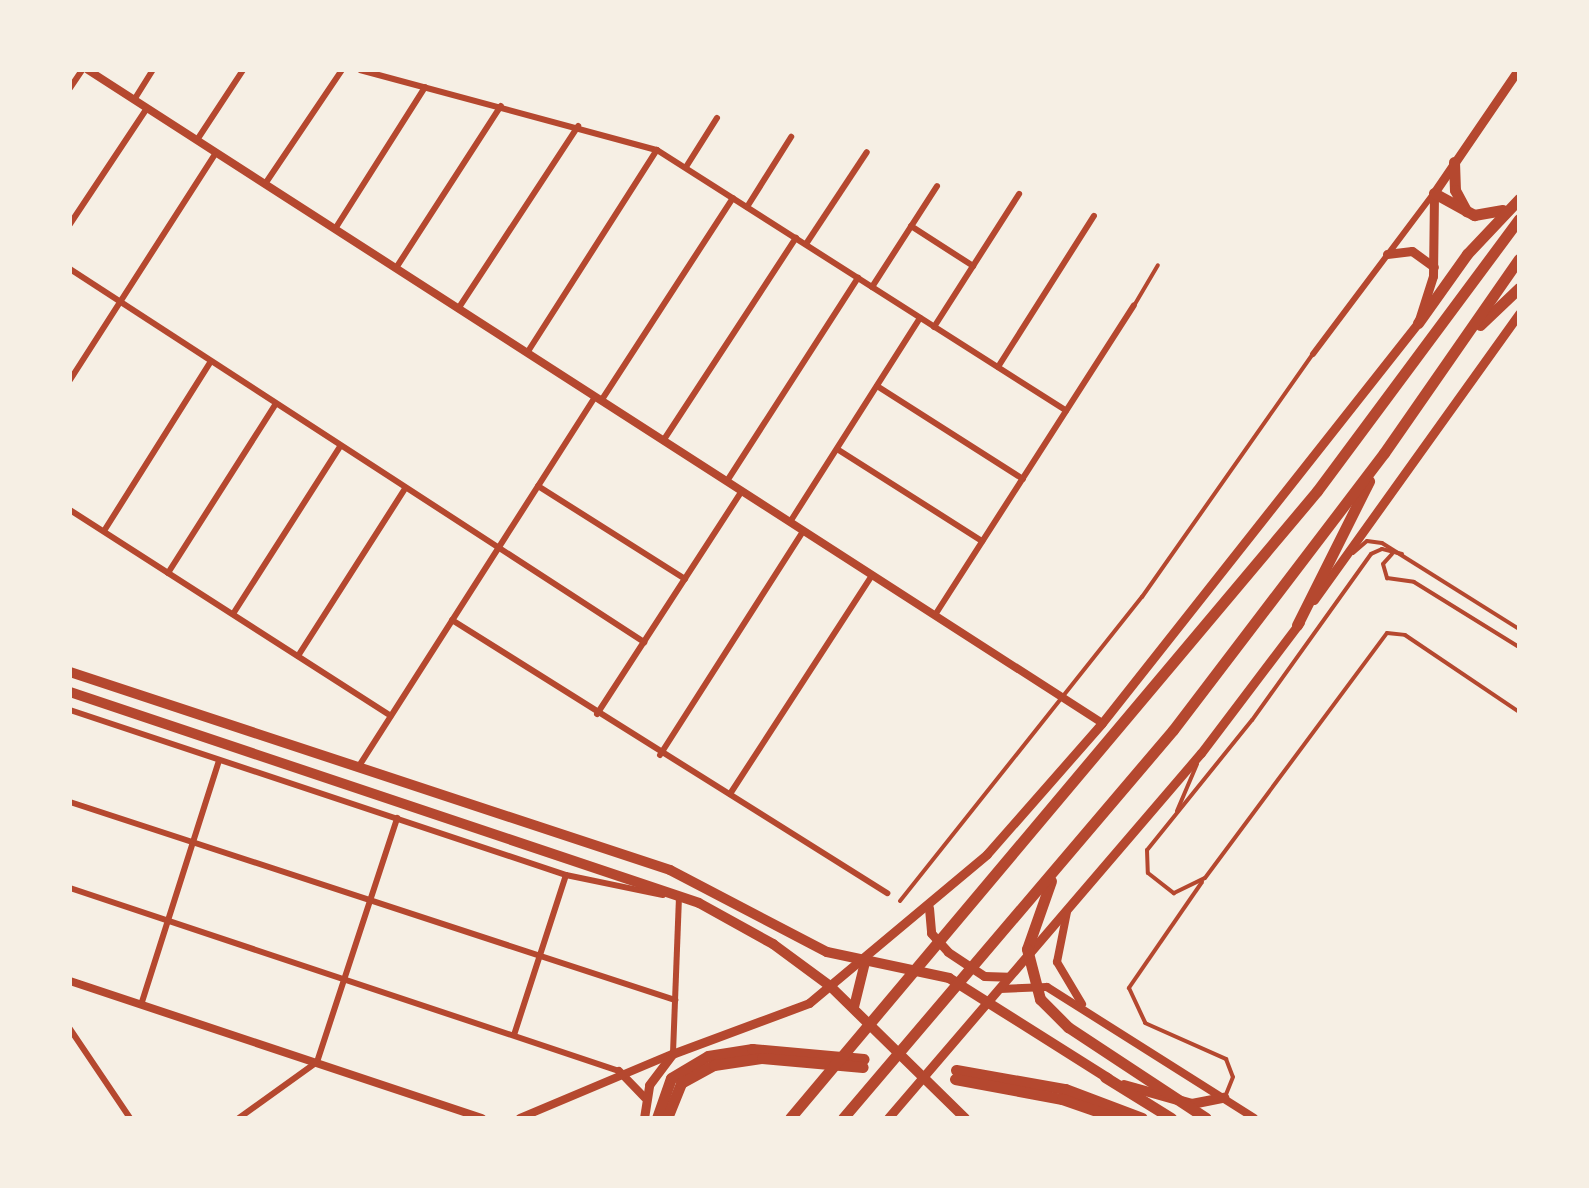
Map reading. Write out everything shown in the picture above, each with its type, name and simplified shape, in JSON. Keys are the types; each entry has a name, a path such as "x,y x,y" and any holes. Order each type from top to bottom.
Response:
{"highway":[{"path":"1454,162 1456,194 1470,214"},
{"path":"1434,192 1470,214 1487,216 1515,202"},
{"path":"1418,323 1515,202"},
{"path":"794,1112 1356,442 1519,219"},
{"path":"843,1118 1195,702 1384,452 1519,259"},
{"path":"1462,342 1519,288"},
{"path":"1297,625 1384,452"},
{"path":"1064,860 1040,903 1028,962 1047,1008 1204,1116"},
{"path":"657,1118 670,1078 708,1056 752,1049 864,1063 762,1058 714,1066 676,1089 667,1118"},
{"path":"1117,1118 1062,1099 956,1075 1065,1089 1142,1118"},
{"path":"1105,1077 1171,1118"}],"main road":[{"path":"644,1118 645,1098 672,1054 791,1014 830,986 929,908 987,854 1102,723 1418,323 1434,267 1434,192 1518,70"},
{"path":"1387,254 1412,250 1434,267"},
{"path":"888,1118 1201,753 1519,314"},
{"path":"70,672 670,870 809,945 937,973 992,995 1105,1077 1178,1102 1224,1098"},
{"path":"70,692 680,895 752,931 830,986 965,1118"},
{"path":"929,908 931,933 948,952 984,976 1008,977"},
{"path":"854,1007 866,958"}],"street":[{"path":"70,88 85,70 134,100 1102,723"},
{"path":"134,100 153,70"},
{"path":"197,140 243,70"},
{"path":"265,184 342,70"},
{"path":"360,70 658,150 1066,411"},
{"path":"335,229 426,87"},
{"path":"396,268 501,106"},
{"path":"70,224 146,108"},
{"path":"686,167 717,118"},
{"path":"458,309 578,126"},
{"path":"748,207 792,137"},
{"path":"526,353 658,150"},
{"path":"70,380 74,366 120,304 216,152"},
{"path":"806,244 867,152"},
{"path":"872,287 937,186"},
{"path":"1313,354 1434,192"},
{"path":"934,326 1019,194"},
{"path":"358,768 538,486 733,198"},
{"path":"998,368 1094,216"},
{"path":"911,226 973,266"},
{"path":"663,440 796,238"},
{"path":"70,270 644,642"},
{"path":"726,482 858,278"},
{"path":"935,616 1134,305"},
{"path":"790,522 920,318"},
{"path":"104,532 210,363"},
{"path":"877,386 1022,479"},
{"path":"168,573 275,405"},
{"path":"232,614 340,447"},
{"path":"837,449 982,541"},
{"path":"538,486 685,579"},
{"path":"298,656 405,488"},
{"path":"597,714 742,491"},
{"path":"70,510 391,716"},
{"path":"660,755 803,531"},
{"path":"730,794 872,575"},
{"path":"452,620 660,755 730,794 887,893"},
{"path":"70,710 566,874 680,895 672,1054 619,1071 520,1118"},
{"path":"141,1005 219,760"},
{"path":"70,802 675,1000"},
{"path":"239,1118 317,1062 397,818"},
{"path":"514,1035 566,874"},
{"path":"70,888 619,1071 645,1098"},
{"path":"1068,910 1057,962 1065,984 1088,1010"},
{"path":"70,982 482,1118"},
{"path":"992,995 1047,987 1254,1118"},
{"path":"70,1028 130,1118"},
{"path":"900,1118 902,1102"}],"lane":[{"path":"1134,305 1158,265"},
{"path":"900,901 1225,485 1313,354"},
{"path":"1333,573 1367,541 1402,554 1519,628"},
{"path":"1205,878 1174,893 1143,866 1176,815 1371,554 1382,549 1402,554"},
{"path":"1402,554 1386,558 1387,578 1414,582 1519,647"},
{"path":"1224,1098 1233,1078 1226,1059 1145,1023 1129,988 1205,878 1387,634 1405,635 1519,712"},
{"path":"1176,815 1201,753"}]}
